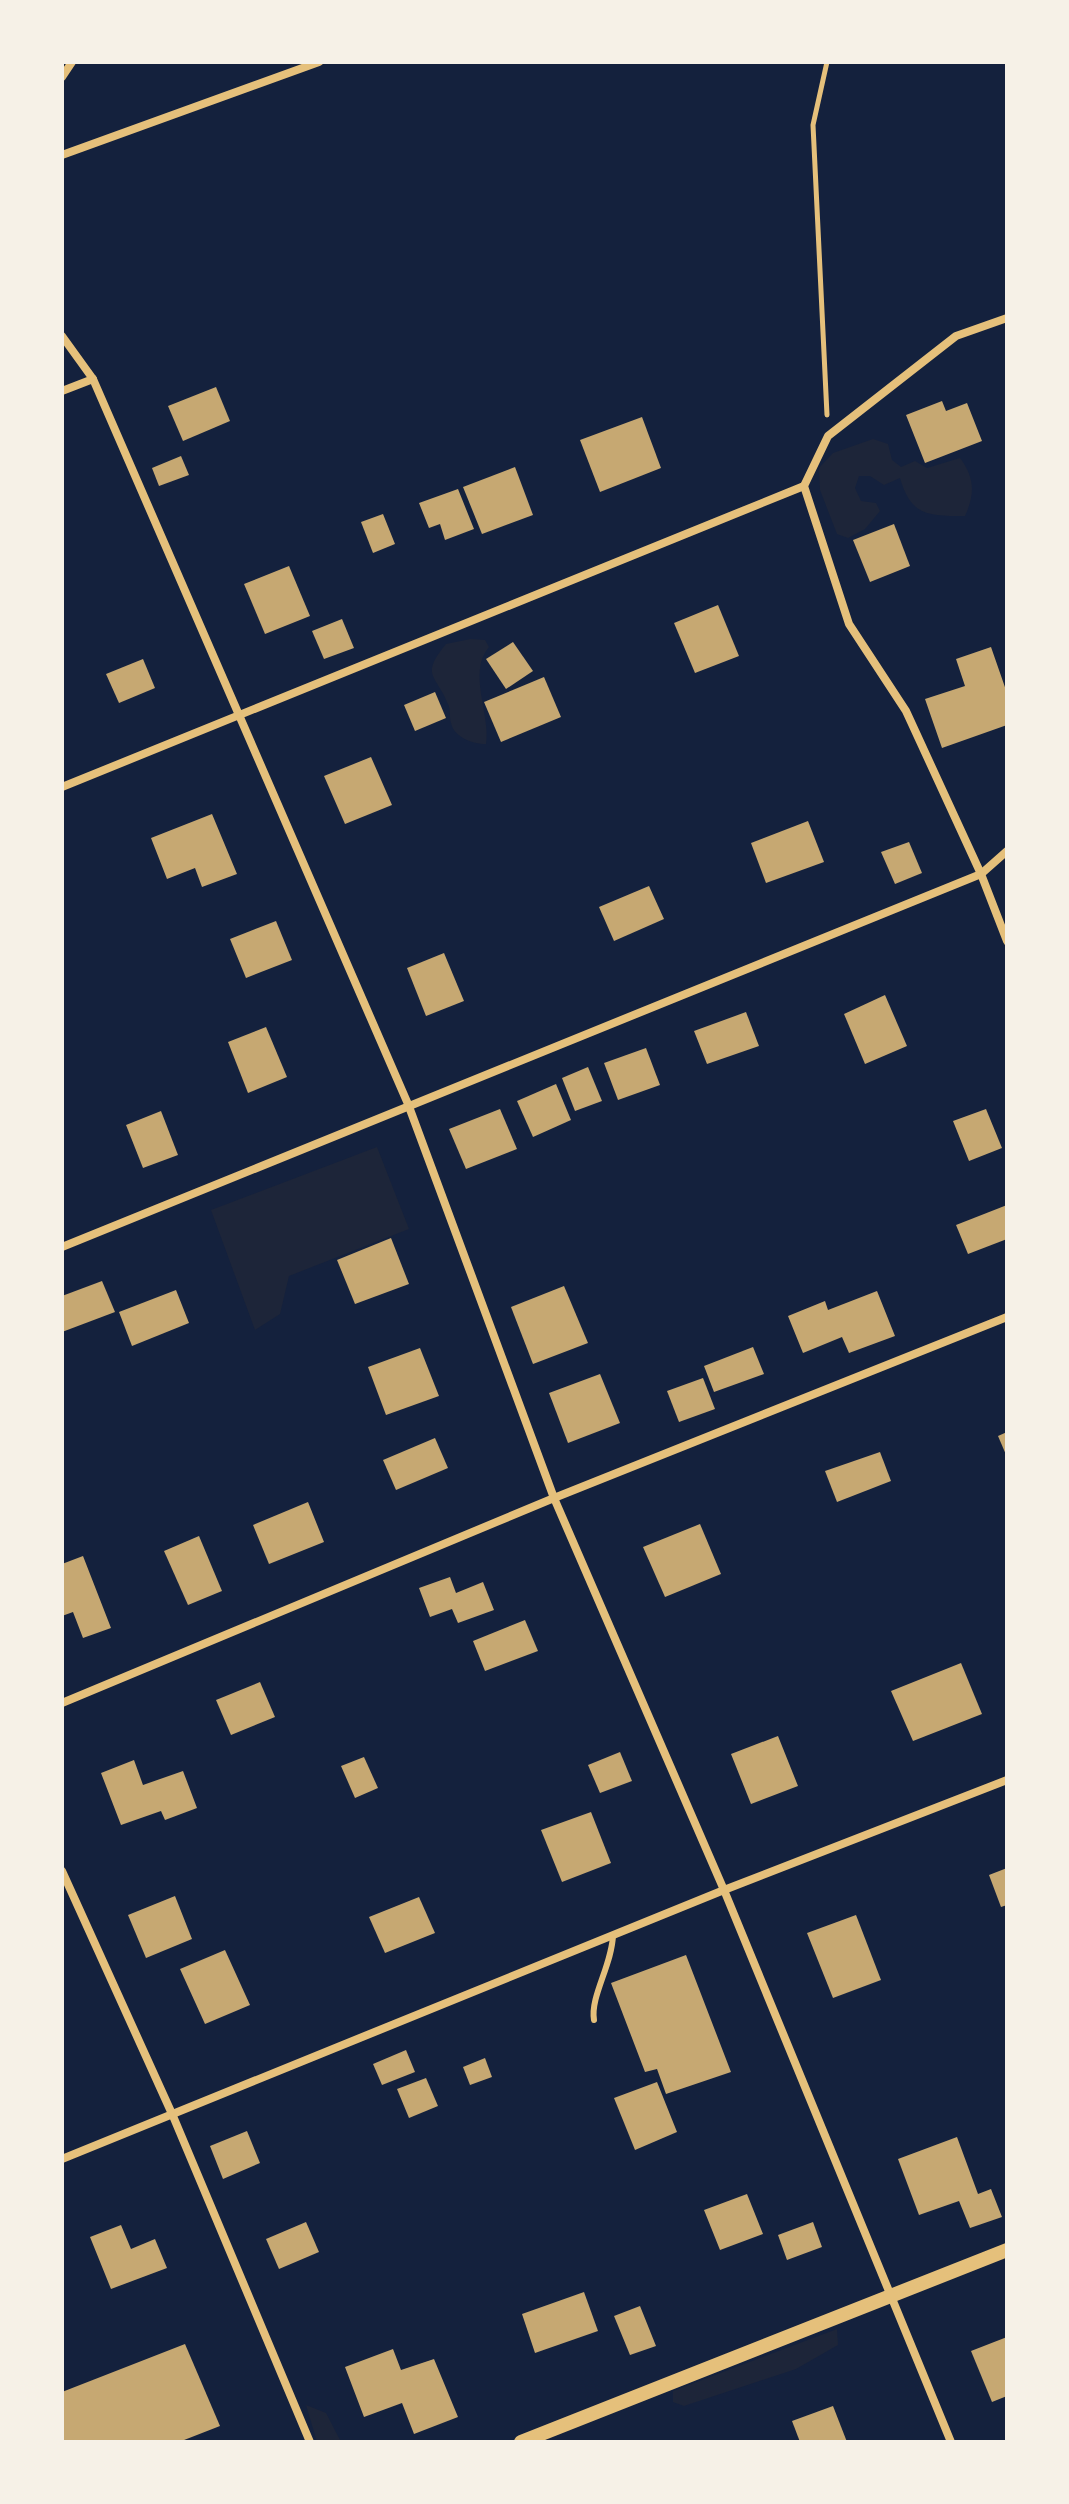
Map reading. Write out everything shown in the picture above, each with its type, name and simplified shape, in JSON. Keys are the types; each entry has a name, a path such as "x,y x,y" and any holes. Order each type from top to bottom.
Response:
{"street":[{"path":"62,77 72,62"},
{"path":"62,155 319,62"},
{"path":"62,787 804,486 828,436 956,336 1007,318"},
{"path":"62,336 93,379 408,1104 554,1498 724,1890 951,2442"},
{"path":"62,391 93,379"},
{"path":"804,486 849,624 906,711 981,874 1007,941"},
{"path":"62,1247 981,874 1007,851"},
{"path":"62,1703 554,1498 1007,1317"},
{"path":"62,2159 724,1890 1007,1780"},
{"path":"62,1871 173,2116 310,2442"},
{"path":"521,2442 1007,2250"}],"lane":[{"path":"594,2020 592,2009 612,1958 613,1935"}],"path":[{"path":"827,62 813,125 828,436"}],"shaded area":[{"path":"873,439 888,444 892,460 901,467 915,461 927,468 960,458 969,472 972,486 965,516 931,514 916,507 904,491 900,478 884,485 870,476 859,476 855,488 861,501 876,503 880,511 865,529 848,538 837,534 820,490 819,468 833,453"},
{"path":"471,639 485,640 489,647 480,669 486,744 470,741 453,728 448,704 432,669 446,644"},
{"path":"377,1147 409,1229 289,1276 280,1314 255,1330 211,1210"},
{"path":"837,2329 838,2345 796,2369 684,2406 673,2402 673,2391"},
{"path":"306,2405 326,2413 341,2442 317,2442"}],"building":[{"path":"216,387 230,421 183,441 168,406"},
{"path":"942,401 946,411 967,403 982,441 925,463 906,415"},
{"path":"642,417 661,468 600,492 580,440"},
{"path":"181,456 189,475 159,486 152,468"},
{"path":"515,467 533,515 482,534 463,487"},
{"path":"458,489 474,529 445,540 440,524 429,528 419,503"},
{"path":"383,514 395,544 373,553 361,522"},
{"path":"894,524 910,566 870,582 853,540"},
{"path":"289,566 310,616 265,634 244,584"},
{"path":"718,605 739,656 695,673 674,623"},
{"path":"342,619 354,648 324,659 312,631"},
{"path":"513,642 533,671 506,689 486,659"},
{"path":"991,647 1007,693 1007,725 942,748 925,699 965,686 956,659"},
{"path":"143,659 155,688 119,703 106,674"},
{"path":"544,677 561,717 501,742 484,702"},
{"path":"435,692 446,718 415,731 404,705"},
{"path":"371,757 392,805 345,824 324,776"},
{"path":"212,814 237,874 202,887 195,868 167,879 151,838"},
{"path":"808,821 824,862 766,883 751,843"},
{"path":"909,842 922,873 895,884 881,852"},
{"path":"649,886 664,919 614,941 599,907"},
{"path":"276,921 292,960 246,978 230,939"},
{"path":"444,953 464,1001 426,1016 407,968"},
{"path":"885,995 907,1046 865,1064 844,1014"},
{"path":"746,1012 759,1046 707,1064 694,1031"},
{"path":"266,1027 287,1077 248,1093 228,1042"},
{"path":"646,1048 660,1085 618,1100 604,1063"},
{"path":"588,1067 602,1101 575,1111 562,1078"},
{"path":"556,1084 571,1120 533,1137 517,1101"},
{"path":"500,1109 517,1149 466,1169 449,1129"},
{"path":"986,1109 1002,1148 969,1161 953,1121"},
{"path":"161,1111 178,1155 143,1168 126,1125"},
{"path":"1007,1205 1007,1239 968,1254 956,1225"},
{"path":"391,1238 409,1284 355,1304 337,1260"},
{"path":"102,1281 115,1312 62,1332 62,1296"},
{"path":"564,1286 588,1343 533,1364 511,1307"},
{"path":"176,1290 189,1323 132,1346 119,1312"},
{"path":"877,1291 895,1336 849,1353 842,1337 803,1353 788,1316 825,1301 828,1310"},
{"path":"753,1347 764,1374 714,1392 704,1366"},
{"path":"420,1348 439,1396 386,1415 368,1367"},
{"path":"600,1374 620,1423 568,1443 549,1393"},
{"path":"703,1378 715,1409 679,1422 667,1391"},
{"path":"1007,1432 1007,1457 998,1436"},
{"path":"435,1438 448,1468 396,1490 383,1460"},
{"path":"880,1452 891,1481 837,1502 825,1471"},
{"path":"308,1502 324,1542 269,1564 253,1525"},
{"path":"700,1524 721,1574 665,1597 643,1547"},
{"path":"199,1536 222,1591 188,1605 164,1551"},
{"path":"83,1556 111,1628 83,1638 73,1612 62,1616 62,1564"},
{"path":"450,1577 456,1593 483,1582 494,1610 458,1623 452,1609 430,1617 419,1588"},
{"path":"525,1620 538,1651 485,1671 473,1641"},
{"path":"961,1663 982,1714 913,1741 891,1691"},
{"path":"260,1682 275,1717 231,1735 216,1700"},
{"path":"778,1736 798,1786 751,1804 731,1754"},
{"path":"620,1752 632,1781 600,1793 588,1765"},
{"path":"364,1757 378,1788 355,1798 341,1766"},
{"path":"134,1760 143,1785 183,1771 197,1808 165,1820 161,1811 121,1825 101,1773"},
{"path":"591,1812 611,1863 562,1882 541,1830"},
{"path":"1007,1868 1007,1905 1001,1907 989,1875"},
{"path":"175,1896 192,1939 146,1958 128,1915"},
{"path":"419,1897 435,1933 385,1953 369,1917"},
{"path":"856,1915 881,1980 833,1998 807,1933"},
{"path":"225,1950 250,2005 205,2024 180,1969"},
{"path":"686,1955 731,2072 666,2094 657,2069 645,2072 611,1983"},
{"path":"406,2050 415,2072 382,2085 373,2064"},
{"path":"485,2058 492,2077 470,2085 463,2067"},
{"path":"426,2078 438,2106 409,2118 397,2089"},
{"path":"657,2082 677,2132 635,2150 614,2098"},
{"path":"247,2131 260,2163 223,2179 210,2146"},
{"path":"957,2137 978,2194 991,2189 1002,2217 970,2228 959,2201 919,2215 898,2159"},
{"path":"747,2194 763,2234 720,2250 704,2210"},
{"path":"306,2222 319,2252 279,2269 266,2239"},
{"path":"813,2222 822,2247 787,2260 778,2235"},
{"path":"121,2225 131,2249 155,2239 167,2268 111,2289 90,2237"},
{"path":"584,2292 598,2331 535,2353 522,2314"},
{"path":"640,2306 656,2346 630,2355 614,2316"},
{"path":"1007,2337 1007,2396 992,2402 971,2351"},
{"path":"185,2344 220,2426 179,2442 62,2442 62,2392"},
{"path":"393,2349 401,2370 434,2359 458,2417 414,2434 402,2403 364,2417 345,2367"},
{"path":"833,2406 847,2442 800,2442 792,2421"}]}
